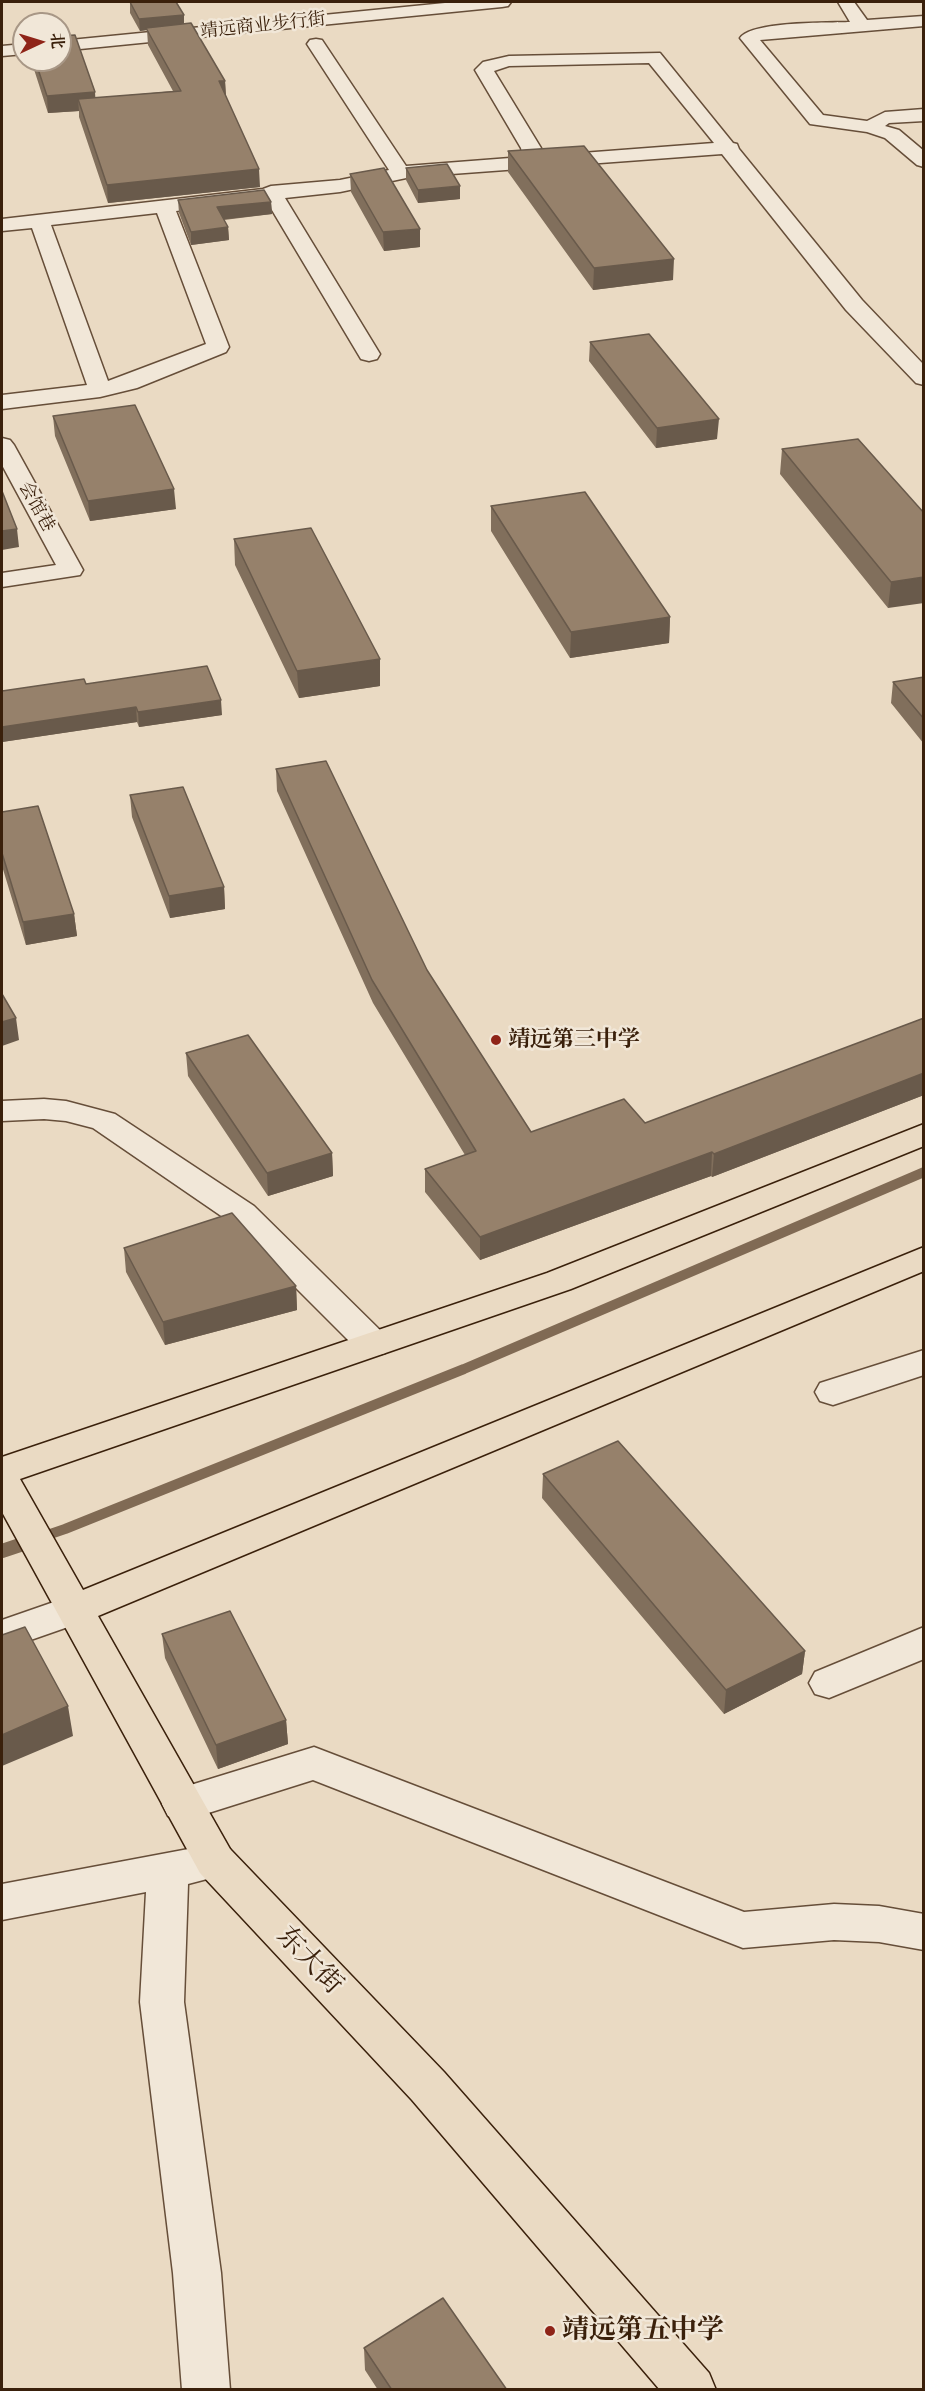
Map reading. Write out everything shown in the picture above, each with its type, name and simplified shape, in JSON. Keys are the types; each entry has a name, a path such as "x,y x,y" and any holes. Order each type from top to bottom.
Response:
{"main road":[{"path":"2,1471 560,1281 920,1141"},
{"path":"74,1610 924,1258"},
{"name":"东大街","path":"2,1480 215,1861 428,2086 692,2390"}],"street":[{"name":"靖远商业步行街","path":"72,45 502,2"},
{"path":"846,2 862,26"},
{"path":"924,21 761,33 749,38 817,120 870,127 892,134 924,161"},
{"path":"316,44 401,174"},
{"path":"533,164 531,148 484,70 489,66 521,60 654,57 730,148 854,305 924,378"},
{"path":"870,127 885,118 924,115"},
{"path":"2,225 271,192 339,186 411,171 730,148"},
{"path":"271,192 369,354"},
{"path":"2,402 100,390 129,383 218,347 164,205"},
{"path":"39,220 100,390"},
{"name":"会馆巷","path":"2,445 71,570 2,580"},
{"path":"2,1111 44,1109 66,1111 104,1121 242,1214 373,1344"},
{"path":"833,1392 924,1362"},
{"path":"2,1635 74,1610"},
{"path":"829,1683 924,1642"},
{"path":"183,1804 314,1763 743,1930 785,1923 829,1921 873,1923 924,1932"},
{"path":"2,1902 215,1861"},
{"path":"168,1870 162,2002 196,2273 206,2390"}],"building":[{"path":"130,2 176,2 184,15 139,19"},
{"path":"191,23 225,81 219,81 259,169 107,185 78,99 181,91 146,28"},
{"path":"72,35 75,35 95,92 47,96 39,72 72,72"},
{"path":"584,146 674,259 594,268 508,151"},
{"path":"447,164 460,186 418,190 406,168"},
{"path":"384,168 420,229 383,232 350,174"},
{"path":"264,190 271,202 217,207 228,227 191,232 178,200"},
{"path":"649,334 719,419 657,428 590,342"},
{"path":"135,405 174,489 88,501 53,416"},
{"path":"858,439 924,513 924,577 891,582 782,449"},
{"path":"2,491 17,529 2,531"},
{"path":"585,492 670,617 571,632 491,506"},
{"path":"311,528 380,659 297,671 234,539"},
{"path":"207,666 221,700 138,712 136,707 2,727 2,691 84,679 86,684"},
{"path":"924,677 924,719 893,682"},
{"path":"326,761 427,970 531,1132 624,1099 645,1123 924,1018 924,1073 714,1154 712,1152 480,1237 425,1169 476,1151 372,980 276,769"},
{"path":"183,787 224,887 169,896 130,795"},
{"path":"38,806 74,914 23,922 2,853 2,812"},
{"path":"2,994 16,1018 2,1022"},
{"path":"248,1035 332,1153 267,1173 186,1053"},
{"path":"232,1213 296,1286 163,1322 124,1248"},
{"path":"618,1441 805,1651 726,1690 543,1474"},
{"path":"230,1611 286,1720 216,1745 162,1634"},
{"path":"25,1627 68,1706 2,1735 2,1635"},
{"path":"443,2298 507,2390 392,2390 364,2348"}],"waterway":[{"path":"21,1544 65,1529 464,1369 924,1172"},
{"path":"2,1551 26,1543"}],"place":[{"name":"靖远第三中学","path":"496,1040"},
{"name":"靖远第五中学","path":"550,2331"}]}
